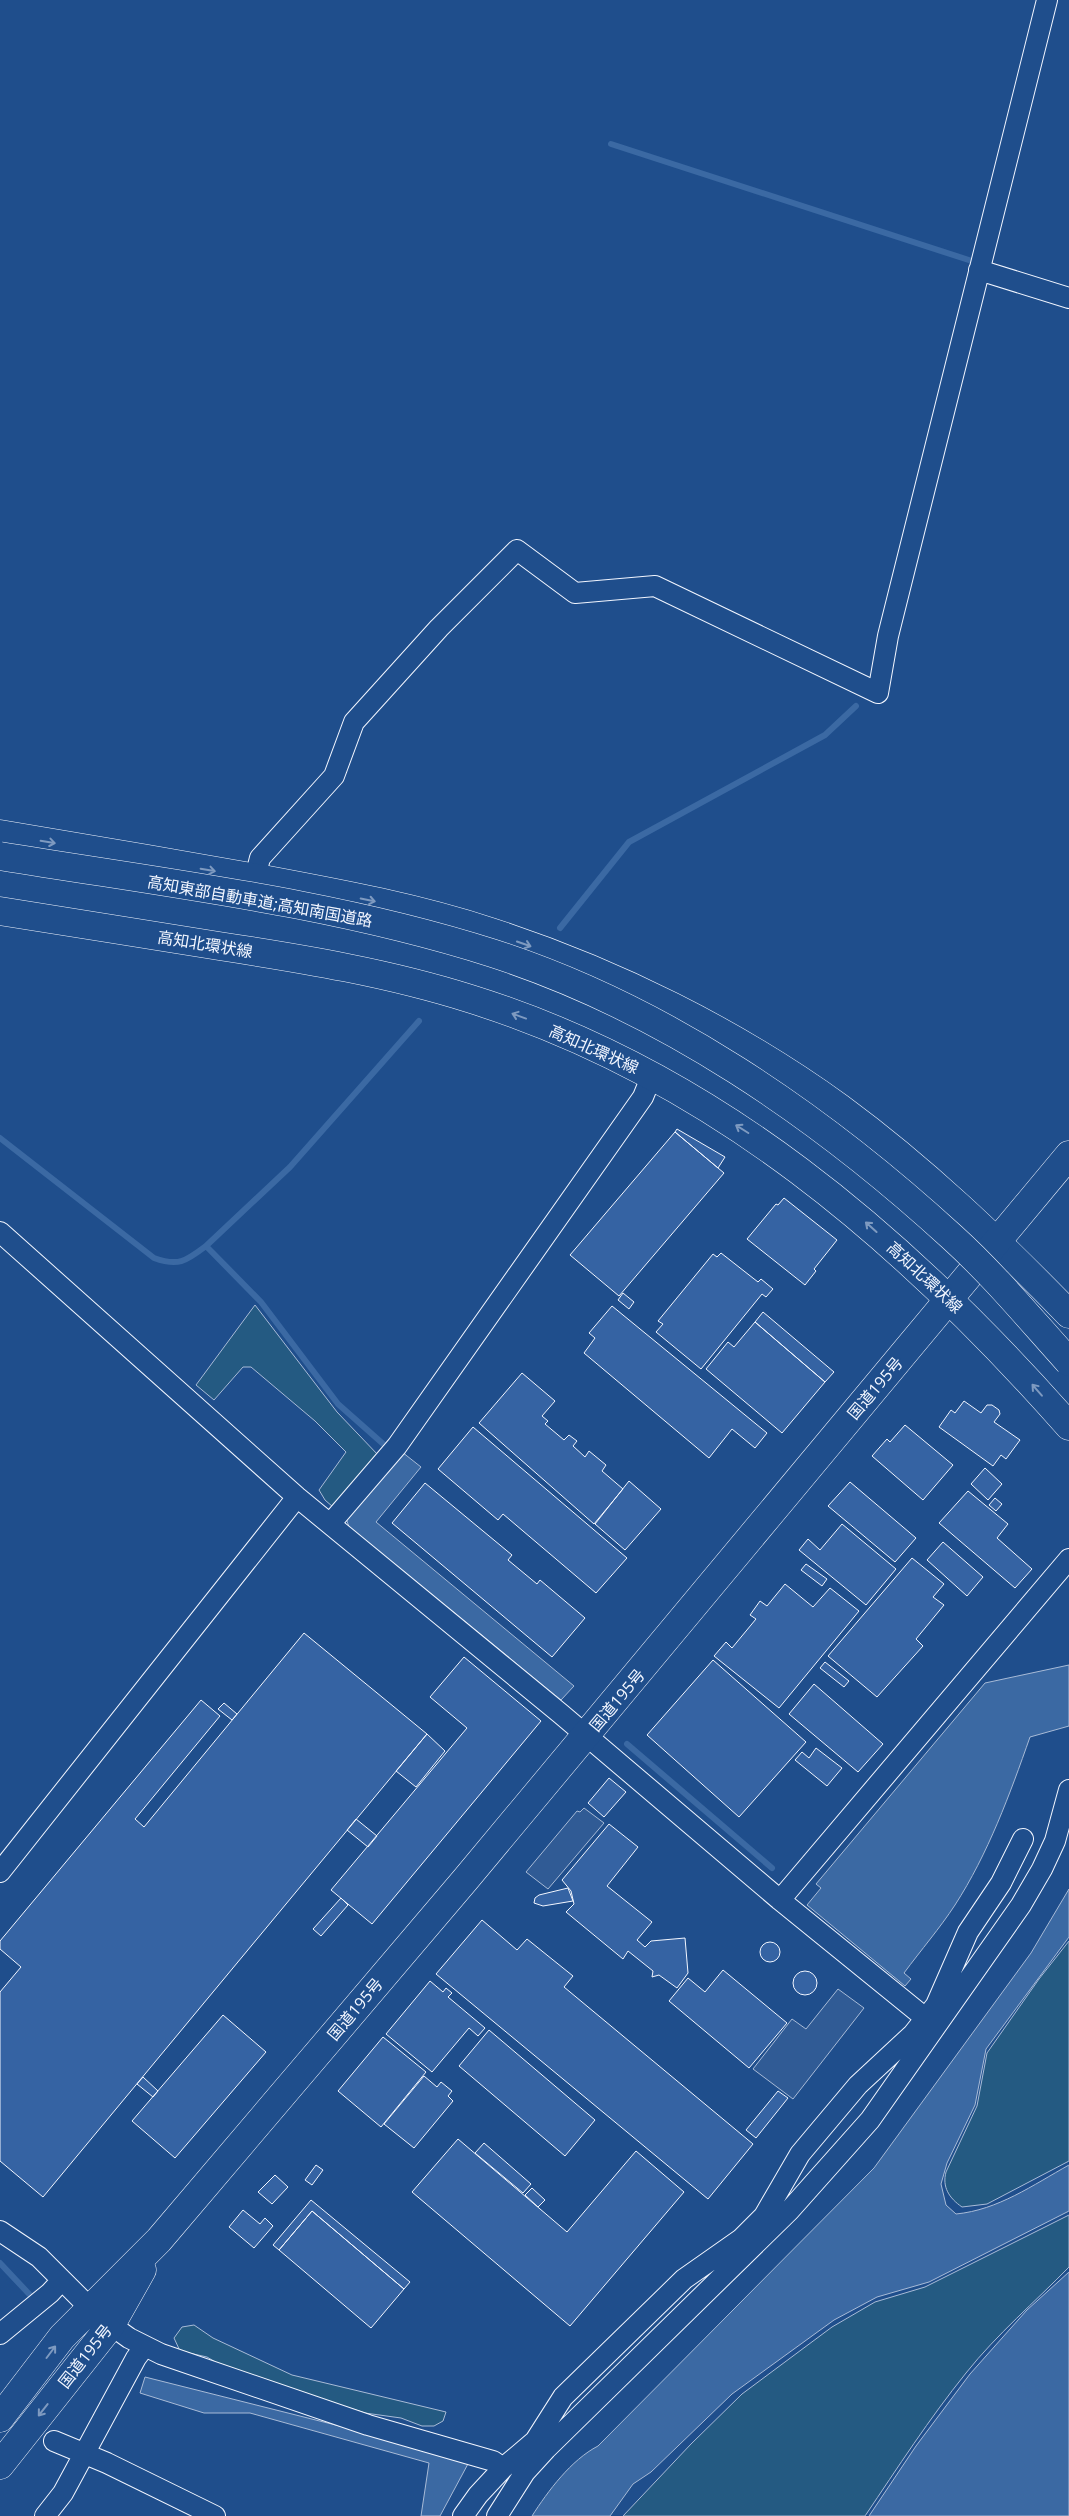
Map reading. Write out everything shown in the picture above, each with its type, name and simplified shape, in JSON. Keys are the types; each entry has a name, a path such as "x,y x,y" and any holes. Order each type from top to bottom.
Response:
{"main road":[{"path":"0,834 255,878 414,910 490,932 558,956 675,1009 734,1041 840,1108 897,1152 998,1241 1069,1314"},
{"name":"高知東部自動車道;高知南国道路","path":"0,856 315,908 413,931 492,953 568,981 644,1018 723,1062 802,1115 885,1180 954,1238 1069,1362"},
{"name":"高知北環状線","path":"0,911 331,964 401,980 473,999 531,1021 652,1075 748,1133 853,1211 950,1298 1025,1376 1069,1426"},
{"name":"国道195号","path":"0,2418 62,2338 159,2240 586,1736 1069,1155"},
{"name":"国道195号","path":"0,2465 111,2324 159,2240"}],"street":[{"path":"255,878 260,858 334,776 354,722 439,628 517,550 575,593 656,586 878,693 888,636 1047,0"},
{"path":"979,270 1069,298"},
{"path":"330,1524 392,1452 643,1097 652,1075"},
{"path":"0,1232 297,1497 586,1736 780,1900 930,2022"},
{"path":"1,1869 297,1497"},
{"path":"780,1900 1069,1559"},
{"path":"463,2516 478,2495 503,2468 532,2453 754,2237 789,2211 870,2120 930,2022 1021,1905 1056,1841 1069,1790"},
{"path":"754,2237 800,2154 858,2085 930,2022 968,1932 1001,1883 1023,1840"},
{"path":"0,2231 39,2257 90,2308"},
{"path":"0,2334 50,2293 62,2280"},
{"path":"111,2324 161,2354 368,2425 493,2461 503,2468"},
{"path":"45,2516 63,2494 136,2358 146,2346"},
{"path":"54,2442 84,2452 214,2516"},
{"path":"497,2516 525,2472 532,2453"}],"shaded area":[{"path":"255,1305 337,1412 379,1456 333,1507 325,1500 319,1490 346,1452 315,1421 251,1367 243,1367 214,1400 196,1385"},
{"path":"402,1452 421,1467 376,1522 574,1686 561,1700 349,1527 345,1515"},
{"path":"1069,1665 1069,1726 1030,1737 1006,1802 978,1865 949,1914 904,1973 911,1979 905,1986 807,1905 821,1888 816,1884 985,1683"},
{"path":"584,1808 604,1823 548,1889 526,1872 577,1811 580,1812"},
{"path":"1069,1889 1069,1937 986,2049 975,2105 947,2163 941,2184 946,2205 956,2214 971,2212 1015,2196 1069,2165 1069,2211 929,2282 877,2297 834,2320 732,2394 651,2472 633,2484 610,2516 532,2516 545,2496 569,2468 598,2446 874,2168 1031,1953"},
{"path":"1069,1941 1069,2161 987,2204 962,2207 953,2200 948,2192 945,2177 977,2106 987,2053 1039,1979"},
{"path":"838,1989 864,2008 793,2099 753,2069 792,2019 806,2029"},
{"path":"1069,2215 1069,2267 1003,2332 952,2390 865,2516 623,2516 691,2444 742,2394 832,2327 875,2302 925,2287"},
{"path":"1069,2272 1069,2516 869,2516 916,2446 970,2374 1027,2310"},
{"path":"194,2325 213,2338 292,2375 446,2412 443,2421 434,2426 422,2426 401,2418 365,2413 229,2370 207,2357 180,2351 174,2338 182,2327"},
{"path":"145,2377 407,2443 469,2462 440,2516 421,2516 429,2463 250,2413 204,2413 140,2393"}],"building":[{"path":"677,1129 725,1157 718,1168 675,1132"},
{"path":"675,1132 724,1173 619,1296 570,1255"},
{"path":"784,1198 837,1240 814,1269 816,1271 805,1285 747,1239 776,1204 778,1205"},
{"path":"721,1253 758,1282 761,1279 773,1289 766,1297 762,1294 701,1369 656,1332 663,1324 658,1321 713,1254 717,1257"},
{"path":"623,1293 634,1302 629,1309 618,1300"},
{"path":"612,1306 767,1433 755,1448 732,1429 709,1458 584,1353 595,1338 589,1333"},
{"path":"763,1312 834,1372 825,1382 755,1322"},
{"path":"755,1322 825,1382 782,1433 706,1369 728,1342 734,1347"},
{"path":"522,1373 555,1401 542,1416 548,1421 545,1424 564,1440 569,1435 577,1441 573,1446 585,1457 589,1451 606,1465 602,1471 623,1489 594,1524 479,1423"},
{"path":"964,1401 981,1413 987,1405 992,1405 999,1410 1000,1414 994,1422 1020,1440 1006,1459 1001,1455 993,1466 939,1427 951,1410 955,1413"},
{"path":"905,1425 953,1465 923,1500 872,1456 887,1439 890,1442"},
{"path":"473,1427 627,1558 596,1593 503,1514 498,1520 438,1469"},
{"path":"985,1468 1002,1484 988,1500 971,1484"},
{"path":"629,1481 661,1509 625,1550 595,1524"},
{"path":"850,1482 916,1538 895,1562 828,1506"},
{"path":"425,1483 512,1555 508,1560 537,1584 540,1580 585,1618 552,1657 392,1523"},
{"path":"968,1491 1008,1524 997,1538 1032,1569 1015,1588 939,1523"},
{"path":"995,1498 1002,1504 996,1511 989,1505"},
{"path":"842,1524 896,1569 866,1605 799,1550 808,1539 820,1550"},
{"path":"943,1542 983,1577 967,1596 927,1560"},
{"path":"912,1558 944,1584 933,1597 944,1605 916,1639 923,1646 877,1697 828,1656"},
{"path":"806,1564 827,1579 822,1586 801,1570"},
{"path":"785,1584 813,1607 830,1588 859,1611 779,1708 714,1656 726,1642 732,1648 756,1619 750,1615 760,1601 767,1606"},
{"path":"304,1633 427,1734 43,2197 0,2161 0,1992 21,1967 0,1949 0,1941 201,1700 220,1716 135,1819 144,1827"},
{"path":"464,1657 541,1721 372,1924 331,1890 467,1728 430,1697"},
{"path":"713,1660 806,1742 739,1817 647,1735"},
{"path":"825,1662 849,1681 844,1687 820,1668"},
{"path":"814,1684 883,1744 858,1772 789,1714"},
{"path":"224,1703 237,1714 232,1720 218,1709"},
{"path":"427,1734 445,1751 416,1787 396,1771"},
{"path":"816,1748 842,1768 827,1786 795,1760 802,1752 809,1758"},
{"path":"609,1778 626,1792 604,1817 588,1803"},
{"path":"356,1819 377,1836 368,1847 347,1830"},
{"path":"609,1824 638,1847 607,1886 652,1922 637,1940 645,1947 651,1941 685,1938 688,1973 677,1988 659,1975 652,1977 653,1971 628,1951 623,1959 566,1912 574,1904 571,1891 562,1880"},
{"path":"568,1888 573,1901 543,1906 534,1903 535,1898 539,1895"},
{"path":"341,1898 348,1905 321,1936 313,1929"},
{"path":"482,1920 517,1950 527,1939 573,1976 564,1987 753,2144 708,2199 436,1974"},
{"path":"770,1942 777,1945 780,1952 777,1959 770,1962 763,1959 760,1952 763,1945"},
{"path":"723,1970 787,2023 749,2068 669,2001 688,1978 705,1992"},
{"path":"805,1971 810,1972 816,1978 816,1988 810,1994 805,1995 800,1994 794,1988 793,1983 794,1978 800,1972"},
{"path":"430,1981 443,1992 446,1988 452,1993 448,1997 485,2028 478,2036 469,2028 432,2072 386,2034"},
{"path":"223,2015 266,2052 175,2158 132,2121"},
{"path":"489,2030 595,2120 565,2156 459,2066"},
{"path":"383,2037 426,2072 381,2127 338,2091"},
{"path":"424,2076 437,2087 441,2082 452,2091 448,2096 453,2101 414,2148 384,2124"},
{"path":"143,2077 158,2091 153,2097 137,2084"},
{"path":"778,2091 788,2098 756,2138 746,2130"},
{"path":"458,2139 567,2232 636,2151 684,2192 570,2326 412,2192"},
{"path":"484,2143 531,2184 523,2193 475,2153"},
{"path":"316,2165 323,2170 312,2185 305,2180"},
{"path":"275,2175 288,2187 272,2204 258,2192"},
{"path":"532,2188 545,2200 538,2207 525,2195"},
{"path":"311,2200 410,2282 404,2289 312,2211 279,2250 273,2245"},
{"path":"243,2210 260,2224 265,2218 273,2226 254,2248 229,2227"},
{"path":"312,2211 404,2289 371,2328 279,2250"}],"waterway":[{"path":"611,144 978,263"},
{"path":"560,928 629,842 825,735 856,706"},
{"path":"206,1246 290,1167 419,1021"},
{"path":"0,1138 154,1258 170,1262 182,1261 206,1246 261,1302 338,1404 390,1450"},
{"path":"627,1744 772,1868"},
{"path":"0,2263 30,2295"}]}
